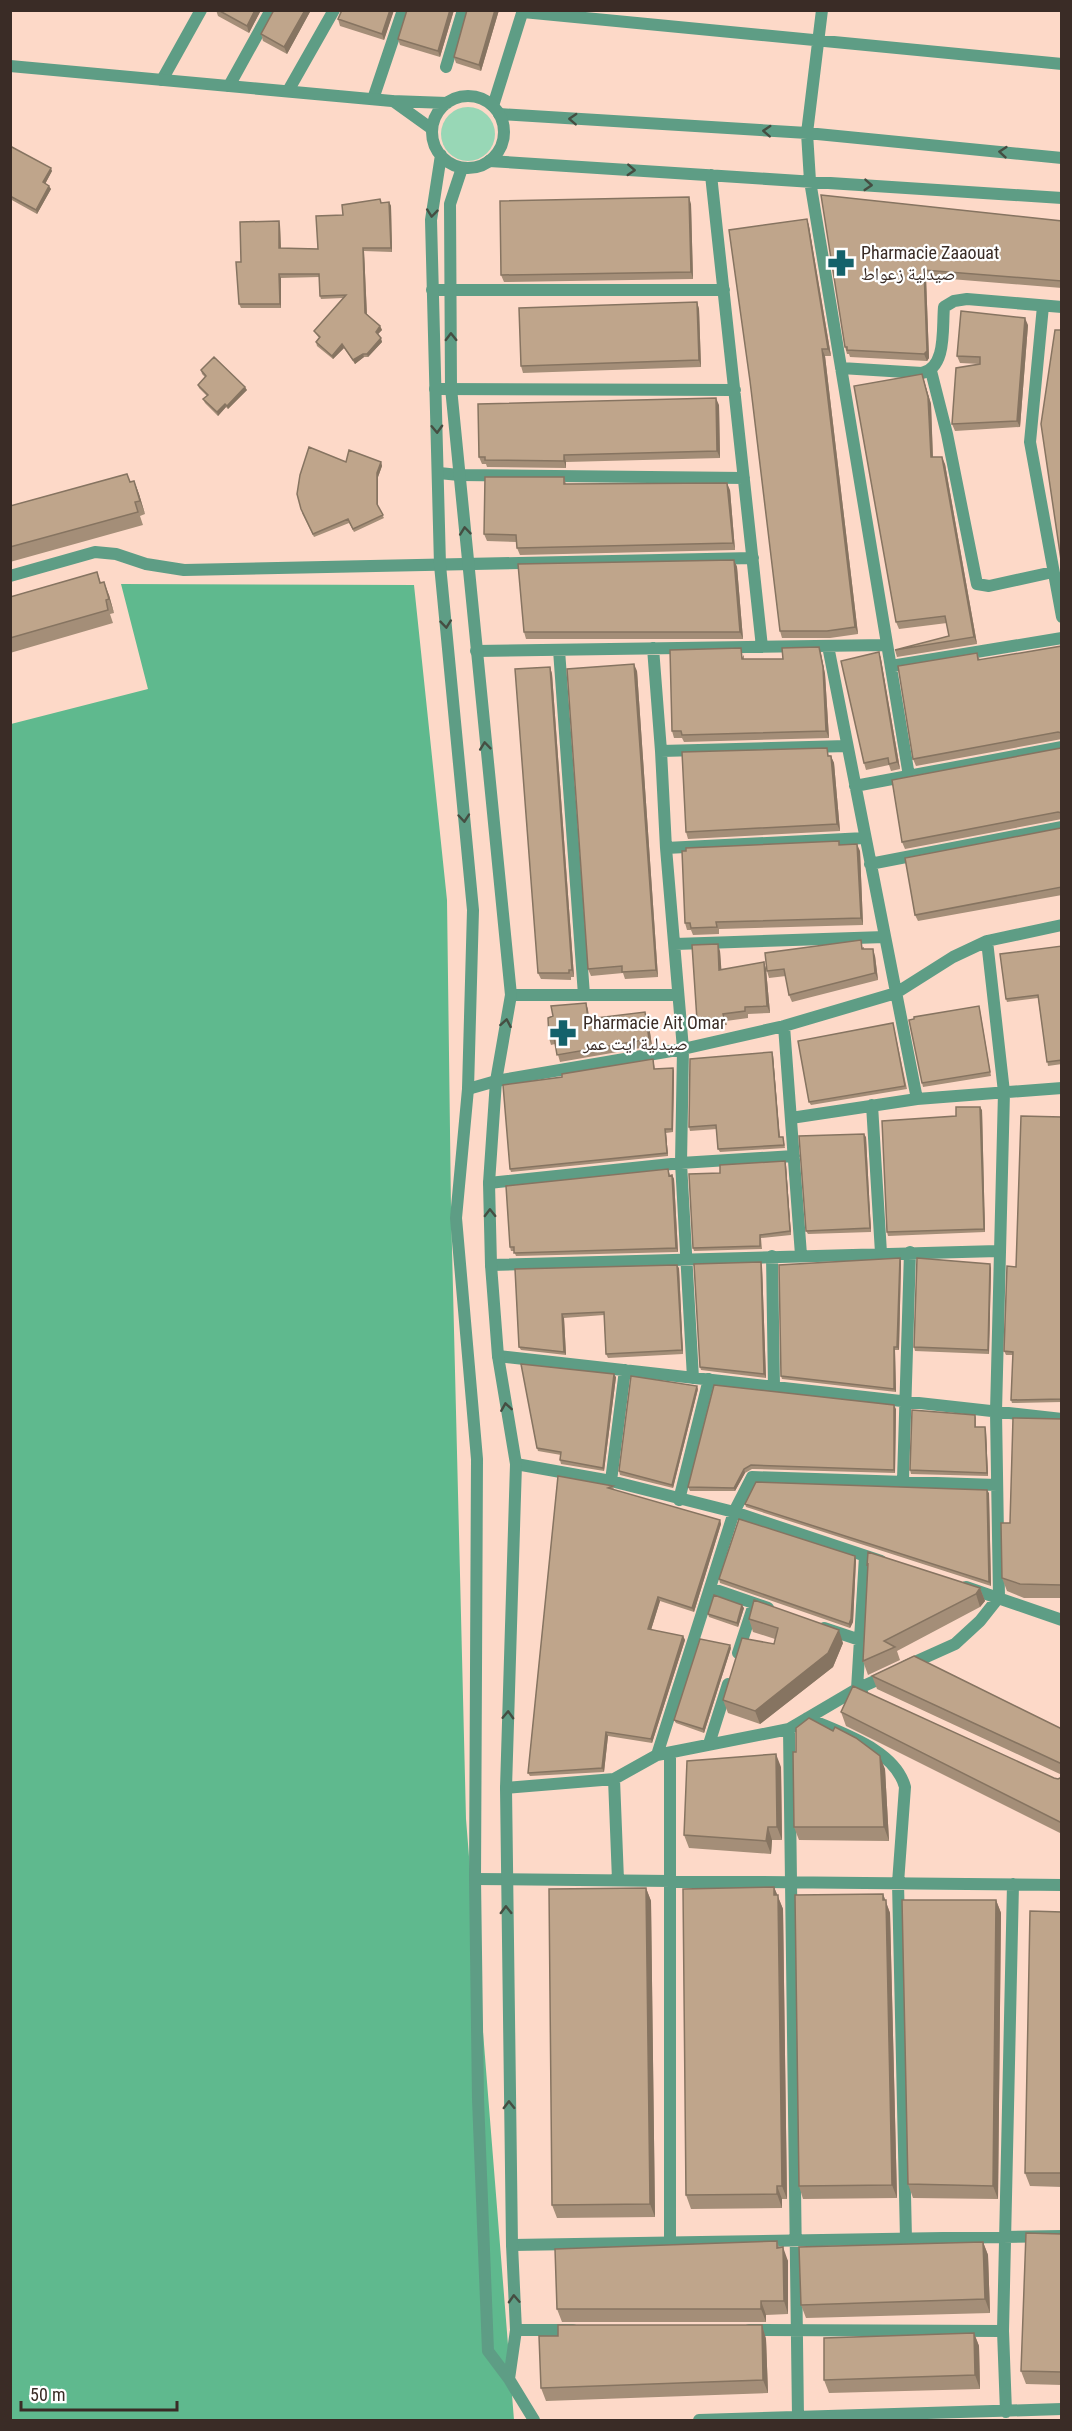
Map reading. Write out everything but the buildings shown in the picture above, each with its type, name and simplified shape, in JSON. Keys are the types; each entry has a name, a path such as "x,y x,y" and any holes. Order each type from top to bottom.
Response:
{"street":[{"path":"162,80 201,10"},
{"path":"229,86 271,10"},
{"path":"288,91 334,10"},
{"path":"373,99 403,10"},
{"path":"446,67 463,10"},
{"path":"822,10 807,133 810,181 909,776"},
{"path":"489,161 501,145 504,135 496,110 523,11 1062,64"},
{"path":"10,66 447,104"},
{"path":"1062,158 807,133 496,110 475,97 455,99 447,104 439,111 432,129 433,141 441,155 449,163 462,168 472,168 489,161 1062,198"},
{"path":"392,101 432,129"},
{"path":"441,155 431,219 440,566 473,910 468,1089 456,1218 477,1460 475,1879 478,2099 488,2351 509,2379 534,2421"},
{"path":"462,168 450,204 451,388 511,995 496,1081 489,1183 491,1265 498,1356 516,1464 506,1788 512,2245 516,2330 509,2379"},
{"path":"711,175 762,647"},
{"path":"432,290 724,290"},
{"path":"841,368 922,373 931,371 937,364 944,308 948,303 967,299 1062,307"},
{"path":"1043,306 1030,442 1062,617"},
{"path":"931,371 947,434 977,584 989,586 1053,572"},
{"path":"435,389 735,390"},
{"path":"439,473 744,478"},
{"path":"10,576 95,552 116,554 146,564 183,570 753,558"},
{"path":"891,666 1062,638"},
{"path":"476,651 887,645"},
{"path":"828,646 917,1099"},
{"path":"652,648 683,1049 681,1163 693,1378"},
{"path":"560,650 584,995"},
{"path":"661,751 847,746"},
{"path":"855,786 1062,747"},
{"path":"870,864 1062,827"},
{"path":"666,848 865,838"},
{"path":"468,1089 496,1081 683,1049 784,1026 896,993 953,957 987,941 1062,925"},
{"path":"675,944 885,937"},
{"path":"506,1788 614,1779 663,1754 789,1729 857,1689 955,1644 980,1621 999,1597 996,1412 998,1251 1004,1092 987,941"},
{"path":"511,995 678,995"},
{"path":"784,1026 801,1255"},
{"path":"791,1118 917,1099 1062,1088"},
{"path":"872,1105 881,1252"},
{"path":"489,1183 681,1163 794,1156"},
{"path":"491,1265 881,1252 998,1251"},
{"path":"903,1480 910,1252"},
{"path":"772,1256 774,1387"},
{"path":"498,1356 1062,1419"},
{"path":"610,1481 626,1370"},
{"path":"679,1500 709,1379"},
{"path":"516,1464 610,1481 734,1512 898,1566"},
{"path":"670,2242 670,1881 663,1754 734,1512 752,1477 903,1480 997,1485"},
{"path":"857,1689 865,1556"},
{"path":"954,1583 1062,1620"},
{"path":"710,1588 775,1611"},
{"path":"709,1744 754,1603"},
{"path":"807,1622 860,1640"},
{"path":"857,1689 879,1699"},
{"path":"807,1718 877,1751 902,1776 905,1787 898,1883 906,2239"},
{"path":"789,1729 798,2417"},
{"path":"614,1779 618,1880"},
{"path":"475,1879 1062,1885"},
{"path":"1006,2412 1003,2331 1013,1884"},
{"path":"512,2245 1062,2236"},
{"path":"516,2330 586,2330"},
{"path":"738,2330 1003,2331"},
{"path":"699,2421 1062,2409"}],"green space":[{"path":"468,107 478,109 487,115 493,124 495,134 493,144 487,153 478,159 468,161 458,159 449,153 443,144 441,134 443,124 449,115 458,109"},
{"path":"121,584 414,585 447,900 451,1208 466,1819 514,2420 11,2420 11,724 148,689"}],"place":[{"name":"Pharmacie Zaaouat صيدلية زعواط","path":"841,263"},
{"name":"Pharmacie Ait Omar صيدلية ايت عمر","path":"563,1033"}]}
